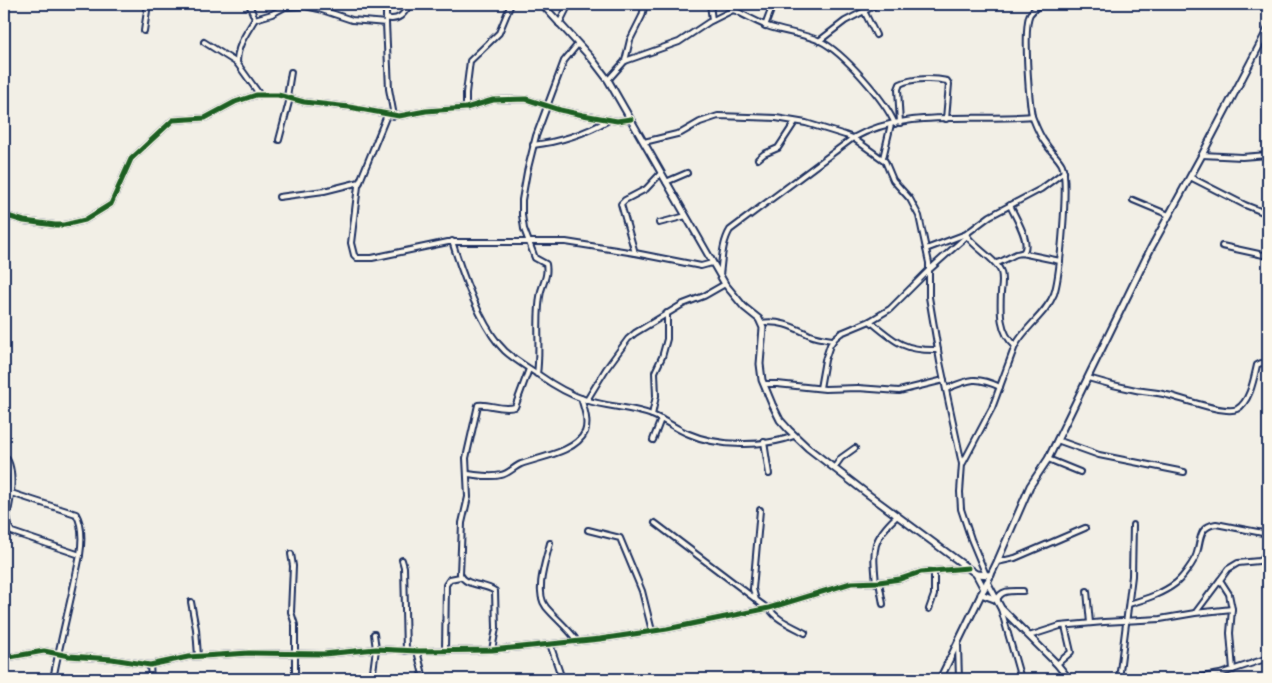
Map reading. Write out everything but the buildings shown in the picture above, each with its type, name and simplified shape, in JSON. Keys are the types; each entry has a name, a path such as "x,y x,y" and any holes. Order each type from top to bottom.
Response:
{"main road":[{"path":"542,4 608,80 725,284 733,296 761,323 764,334 760,364 764,384 780,420 794,436 834,468 976,574 983,592 998,600"},
{"path":"940,679 958,646 983,592 988,575 997,562 1030,486 1058,440 1125,300 1268,29"},
{"path":"976,574 988,575"},
{"path":"987,582 1001,608 1057,664 1069,679"}],"street":[{"path":"144,31 148,4"},
{"path":"248,4 255,19"},
{"path":"388,4 386,24 389,89 394,116"},
{"path":"386,18 397,19 410,4"},
{"path":"466,108 470,62 499,33 511,4"},
{"path":"559,24 568,4"},
{"path":"608,80 625,61 630,40 642,16 645,4"},
{"path":"710,4 712,20"},
{"path":"625,61 679,42 740,4"},
{"path":"765,4 771,10 766,26"},
{"path":"819,41 845,20 878,4"},
{"path":"962,464 992,408 1019,338 1043,311 1054,294 1060,261 1065,199 1064,172 1062,165 1036,128 1032,116 1027,23 1031,13 1042,4"},
{"path":"237,64 238,49 255,19 272,14 285,7 304,6 320,9 352,20 386,24"},
{"path":"732,10 766,26 819,41 837,53 872,90 891,115 895,124"},
{"path":"864,11 876,35"},
{"path":"204,42 237,64 260,95"},
{"path":"537,374 539,353 538,314 547,271 546,264 535,258 524,229 522,214 527,172 533,145 564,62 578,44"},
{"path":"279,140 289,98 291,72"},
{"path":"883,158 895,124 900,84 906,81 947,81 950,84 946,119"},
{"path":"4,215 24,221 55,225 85,220 111,204 131,159 173,120 205,118 241,99 260,95 278,95 304,102 349,107 394,116 466,108 503,98 526,99 560,110 609,120 631,119"},
{"path":"387,114 360,182 351,243 354,255 357,258 372,258 420,246 452,242 566,242 635,252 701,266 712,263"},
{"path":"644,142 681,133 700,122 718,116 776,118 853,138 883,158 888,165 893,180 917,209 926,249 929,270 929,297 938,350 962,464 961,509 971,539 988,575"},
{"path":"720,276 724,245 730,230 853,138 866,131 895,124 946,119 993,119 1032,116"},
{"path":"533,145 586,131 609,120"},
{"path":"758,159 778,148 794,122"},
{"path":"1202,155 1242,157 1268,155"},
{"path":"820,388 825,360 833,340 841,334 890,310 966,235 990,216 1040,189 1064,172"},
{"path":"635,252 621,204 646,189 661,173"},
{"path":"653,182 665,181 687,173"},
{"path":"1190,178 1268,214"},
{"path":"279,198 324,191 360,182"},
{"path":"1133,200 1169,215"},
{"path":"1010,205 1024,234 1025,247 1021,253"},
{"path":"659,223 686,216"},
{"path":"926,249 966,235"},
{"path":"966,235 978,249 996,263 1002,274 1000,305 1002,320 1008,340 1015,346"},
{"path":"452,242 461,270 494,338 504,350 551,384 587,400 625,407 652,415 690,435 703,438 730,443 764,442 794,436"},
{"path":"1222,246 1268,256"},
{"path":"996,263 1021,253 1060,261"},
{"path":"587,400 606,369 628,339 635,333 667,313 725,284"},
{"path":"652,415 656,396 654,372 662,356 667,338 667,313"},
{"path":"761,323 770,321 783,323 815,336 833,340"},
{"path":"870,321 900,345 926,350 938,350"},
{"path":"1088,378 1232,410 1241,406 1250,391 1257,365 1261,363 1268,364"},
{"path":"460,577 462,523 468,497 466,458 478,405 484,404 500,408 515,407 529,369"},
{"path":"946,389 972,379 980,379 1000,387"},
{"path":"764,384 820,388 899,390 944,380"},
{"path":"467,474 503,475 519,465 564,450 579,441 585,431 586,421 581,398"},
{"path":"653,440 661,419"},
{"path":"1058,440 1098,455 1184,472"},
{"path":"764,442 769,474"},
{"path":"834,468 841,458 855,448"},
{"path":"4,456 8,459 10,468 11,493 6,515 12,532 80,555"},
{"path":"1048,458 1080,472"},
{"path":"11,493 76,514 79,519 81,529 80,555 70,608 57,654 53,679"},
{"path":"754,598 760,510"},
{"path":"1129,604 1150,598 1176,583 1195,558 1203,530 1208,526 1216,524 1266,534 1268,513"},
{"path":"882,604 874,547 884,529 897,516"},
{"path":"655,523 768,608 773,614 806,633"},
{"path":"1119,679 1132,576 1133,525"},
{"path":"997,562 1014,558 1085,528"},
{"path":"588,530 620,538 642,591 652,631"},
{"path":"1195,613 1228,569 1238,563 1255,562 1264,557 1268,541"},
{"path":"550,543 540,587 541,597 545,606 564,623 577,641"},
{"path":"291,554 293,566 291,612 295,625 295,679"},
{"path":"402,560 404,566 406,651"},
{"path":"4,658 44,651 69,656 150,665 198,656 249,653 324,654 376,649 406,651 492,650 667,630 768,608 850,583 878,583 914,574 968,568"},
{"path":"929,609 934,595 934,572"},
{"path":"445,650 446,586 450,580 460,577 470,583 495,590 496,628 492,650"},
{"path":"1220,580 1228,594 1232,609 1230,633 1233,670"},
{"path":"998,600 999,595 1002,593 1023,591"},
{"path":"1086,591 1090,623"},
{"path":"191,602 198,656"},
{"path":"1001,608 1021,679"},
{"path":"1029,636 1065,626 1179,617 1195,613 1232,609"},
{"path":"1057,664 1071,652 1065,626"},
{"path":"372,679 376,649 374,634"},
{"path":"550,644 562,679"},
{"path":"958,646 960,654 959,679"},
{"path":"417,651 424,679"},
{"path":"1190,679 1233,670 1268,658"},
{"path":"150,665 151,679"}],"cycle path":[{"path":"4,215 24,221 55,225 85,220 111,204 131,159 173,120 205,118 235,102 256,95 278,95 304,102 349,107 399,116 426,111 466,108 493,100 526,99 583,115 617,121 631,119"},
{"path":"4,658 44,651 69,656 112,659 150,665 188,657 249,653 324,654 376,649 417,651 492,650 600,639 667,629 769,608 851,583 879,582 900,579 921,572 968,568"}]}
